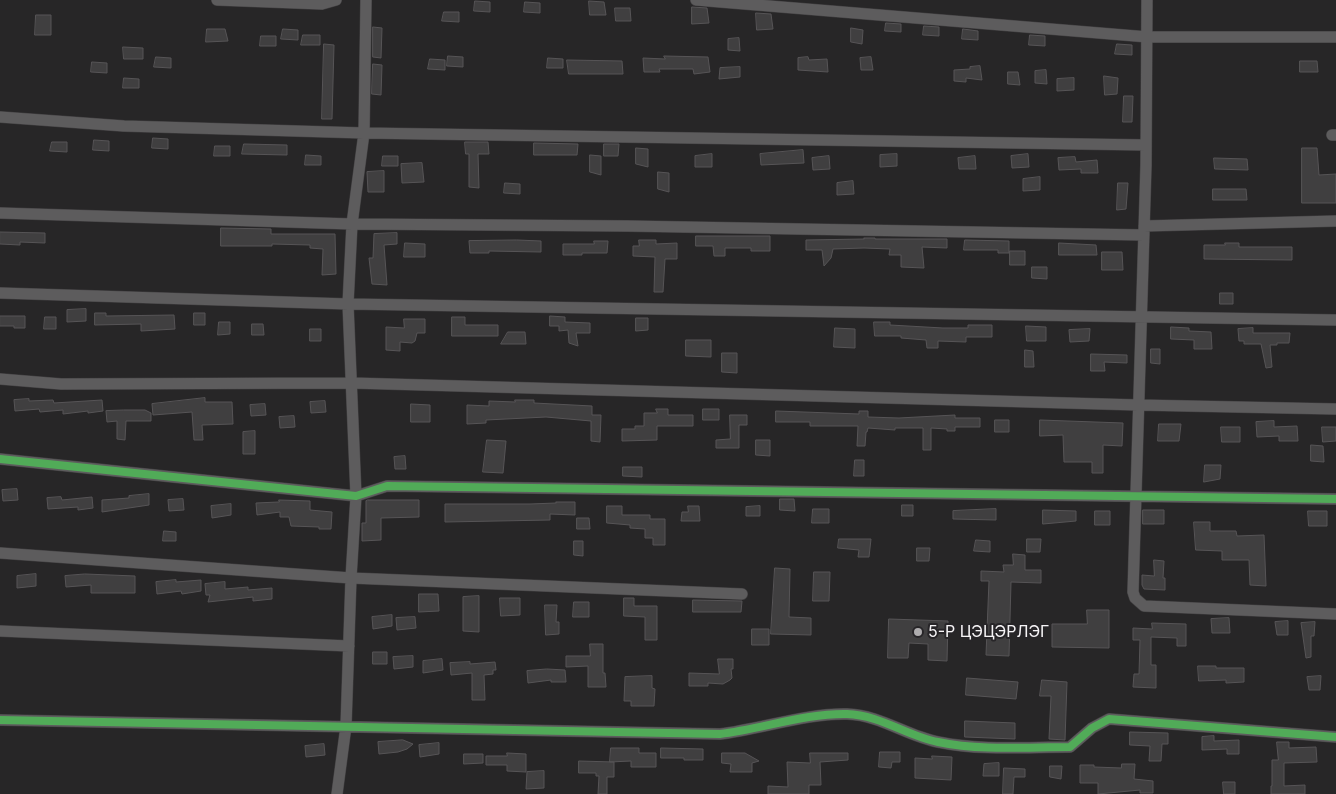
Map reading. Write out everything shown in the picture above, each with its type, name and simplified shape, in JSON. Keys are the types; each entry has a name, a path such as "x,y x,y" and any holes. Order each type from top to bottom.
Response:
{"street":[{"path":"217,0 322,4 336,0"},
{"path":"337,794 346,726 356,496 348,304 352,224 364,133 366,0"},
{"path":"696,0 1148,37 1336,37"},
{"path":"1148,0 1144,230 1132,592 1135,598 1144,606 1336,614"},
{"path":"0,118 124,126 364,133 1146,145"},
{"path":"0,213 352,224 1144,230 1336,221"},
{"path":"0,293 348,304 1336,320"},
{"path":"0,379 61,384 352,383 1336,409"},
{"path":"0,458 356,496 387,486 1336,499"},
{"path":"0,553 351,578 742,594"},
{"path":"0,632 350,646"},
{"path":"0,720 720,734 810,718 848,714 872,718 935,742 966,747 1070,747 1092,728 1108,719 1336,737"}],"building":[{"path":"475,1 490,2 490,12 474,11"},
{"path":"589,1 604,2 606,15 590,15"},
{"path":"525,2 540,3 540,13 524,12"},
{"path":"692,7 707,8 709,23 692,24"},
{"path":"615,8 630,8 631,21 616,21"},
{"path":"444,12 459,12 459,22 442,21"},
{"path":"756,13 771,14 773,29 757,30"},
{"path":"36,15 51,15 51,35 35,35"},
{"path":"886,23 901,24 901,32 885,31"},
{"path":"924,26 939,27 939,36 923,35"},
{"path":"373,27 382,28 381,58 373,57"},
{"path":"851,28 863,30 862,44 851,42"},
{"path":"207,29 225,29 228,41 206,42"},
{"path":"283,29 298,30 298,40 281,39"},
{"path":"963,29 978,31 978,40 962,39"},
{"path":"303,35 320,35 320,45 301,45"},
{"path":"1030,35 1045,36 1045,46 1029,45"},
{"path":"261,36 276,36 276,46 260,46"},
{"path":"739,38 740,51 728,50 728,39"},
{"path":"324,44 334,45 332,119 322,119"},
{"path":"1117,44 1132,45 1132,55 1115,54"},
{"path":"123,47 143,48 143,59 124,59"},
{"path":"448,56 463,57 463,67 447,66"},
{"path":"664,56 708,57 710,72 694,74 693,69 659,69 660,72 644,72 643,58 665,59"},
{"path":"156,57 171,58 171,68 154,67"},
{"path":"808,57 809,60 827,59 828,72 798,70 798,58"},
{"path":"871,57 873,70 861,70 860,58"},
{"path":"548,58 563,59 563,68 547,68"},
{"path":"430,59 445,60 445,70 428,69"},
{"path":"567,60 622,61 623,74 569,74"},
{"path":"1300,61 1317,61 1318,72 1300,72"},
{"path":"92,62 107,63 107,73 91,72"},
{"path":"373,64 382,65 381,95 372,94"},
{"path":"980,66 982,80 966,78 966,82 954,81 954,70"},
{"path":"740,67 740,77 719,79 720,68"},
{"path":"1046,70 1047,84 1035,83 1035,71"},
{"path":"1008,72 1018,72 1020,85 1008,84"},
{"path":"1104,76 1118,78 1117,94 1105,95"},
{"path":"124,78 139,79 139,88 123,88"},
{"path":"1074,78 1074,90 1057,91 1057,79"},
{"path":"1124,96 1133,96 1132,122 1123,122"},
{"path":"153,138 168,139 168,149 152,148"},
{"path":"94,140 109,141 109,151 93,150"},
{"path":"52,142 67,142 67,152 50,151"},
{"path":"465,142 488,142 489,154 478,154 479,188 469,187 469,154 466,154"},
{"path":"534,143 578,144 577,155 534,155"},
{"path":"244,144 287,145 287,155 242,154"},
{"path":"604,144 619,144 618,156 604,156"},
{"path":"215,146 230,146 230,156 214,156"},
{"path":"636,148 648,149 648,167 636,164"},
{"path":"1302,148 1317,148 1319,175 1336,174 1336,203 1302,203"},
{"path":"803,150 804,163 761,165 760,154"},
{"path":"712,154 712,167 695,167 695,156"},
{"path":"897,154 897,166 880,167 880,155"},
{"path":"1028,154 1029,167 1012,168 1011,156"},
{"path":"306,155 321,156 321,165 305,165"},
{"path":"590,155 601,156 601,175 590,172"},
{"path":"383,156 398,156 398,166 382,166"},
{"path":"829,156 830,169 813,170 812,158"},
{"path":"975,156 976,169 959,169 958,158"},
{"path":"1075,157 1076,162 1097,160 1098,173 1081,173 1081,169 1059,170 1058,158"},
{"path":"1214,158 1247,159 1248,170 1215,169"},
{"path":"422,163 424,182 402,183 401,164"},
{"path":"384,171 384,192 368,192 367,172"},
{"path":"658,172 669,173 669,192 658,189"},
{"path":"1040,177 1040,190 1023,191 1023,179"},
{"path":"853,181 854,194 837,195 837,183"},
{"path":"505,183 520,184 520,194 504,193"},
{"path":"1118,183 1128,183 1126,209 1117,210"},
{"path":"1213,189 1246,189 1247,200 1213,200"},
{"path":"221,228 271,229 271,234 335,234 336,274 322,275 323,249 310,248 310,245 221,246"},
{"path":"0,232 45,233 45,243 20,242 20,245 0,244"},
{"path":"397,233 397,244 384,245 387,285 372,284 369,258 373,258 374,234"},
{"path":"696,236 770,236 770,251 751,251 751,248 725,248 725,256 714,256 713,246 696,246"},
{"path":"864,238 947,239 947,248 922,247 924,268 901,267 901,255 889,255 890,249 833,249 831,258 824,266 822,250 806,250 806,240"},
{"path":"639,240 656,240 656,244 677,243 677,259 665,259 663,292 654,292 655,257 633,256 633,246 639,246"},
{"path":"965,240 1009,241 1009,253 998,253 998,250 964,250"},
{"path":"469,241 541,241 541,252 489,251 489,253 470,253"},
{"path":"594,241 608,241 607,253 563,255 563,244 594,244"},
{"path":"405,243 425,244 425,257 404,257"},
{"path":"1059,243 1096,245 1097,255 1059,255"},
{"path":"1225,243 1239,243 1239,247 1292,247 1292,260 1204,259 1204,245 1225,245"},
{"path":"1010,251 1025,251 1025,265 1010,265"},
{"path":"1102,252 1122,252 1123,270 1102,270"},
{"path":"1032,267 1047,267 1047,279 1032,278"},
{"path":"1220,293 1233,293 1233,304 1220,304"},
{"path":"86,309 86,321 67,322 67,310"},
{"path":"95,313 106,313 106,316 174,315 175,329 141,331 141,324 95,325"},
{"path":"194,313 205,313 205,325 194,325"},
{"path":"0,316 25,316 25,328 0,326"},
{"path":"550,316 565,317 565,322 590,323 590,333 576,333 578,346 569,343 568,330 559,331 559,326 550,326"},
{"path":"45,317 56,317 56,329 44,329"},
{"path":"452,317 465,317 465,325 498,325 498,336 452,336"},
{"path":"636,318 648,318 648,330 636,331"},
{"path":"404,319 425,319 425,333 417,333 415,341 412,343 400,342 400,351 386,350 386,327 404,328"},
{"path":"219,322 230,322 230,334 218,335"},
{"path":"874,322 890,322 890,325 943,328 968,328 968,325 992,325 992,337 966,337 966,342 938,341 938,348 927,348 926,340 901,338 901,336 875,336"},
{"path":"252,324 263,324 264,335 252,335"},
{"path":"1026,326 1046,327 1046,341 1027,341"},
{"path":"1171,327 1189,328 1189,331 1211,332 1212,349 1194,349 1194,340 1171,339"},
{"path":"835,328 855,329 855,348 834,347"},
{"path":"1253,328 1253,333 1290,333 1289,343 1270,345 1272,367 1266,368 1261,344 1244,344 1244,341 1239,341 1238,329"},
{"path":"310,329 321,329 321,341 310,341"},
{"path":"1090,329 1089,341 1070,342 1069,330"},
{"path":"508,332 525,332 526,344 501,344"},
{"path":"686,340 711,340 711,357 686,356"},
{"path":"1151,349 1160,349 1160,364 1151,363"},
{"path":"1025,350 1033,351 1034,367 1025,367"},
{"path":"722,353 737,353 737,373 722,372"},
{"path":"1091,354 1127,355 1127,363 1104,362 1105,371 1091,371"},
{"path":"205,398 205,402 232,402 233,424 202,425 203,440 194,440 192,412 153,415 152,404"},
{"path":"29,399 29,401 53,400 54,403 102,400 103,411 63,414 63,410 40,412 39,409 15,411 14,400"},
{"path":"515,400 534,400 534,403 592,406 592,415 601,415 600,442 591,441 591,421 546,417 486,420 486,423 467,424 467,405 489,406 489,401 515,402"},
{"path":"325,401 326,412 311,413 310,402"},
{"path":"265,404 266,415 251,416 250,405"},
{"path":"411,404 430,405 430,422 411,422"},
{"path":"656,409 668,409 668,415 693,415 693,426 657,426 657,440 622,441 622,429 635,429 635,426 644,426 644,413 657,413"},
{"path":"703,409 719,409 719,420 703,420"},
{"path":"145,410 151,413 151,421 126,421 125,440 117,439 117,421 107,422 106,411"},
{"path":"776,411 859,414 859,411 868,411 868,417 899,418 955,415 955,418 980,418 980,427 955,427 955,431 931,428 931,450 923,450 923,428 895,428 895,430 868,428 865,446 857,446 858,426 810,426 810,422 776,422"},
{"path":"730,415 747,415 747,425 739,425 739,448 716,448 716,440 730,439"},
{"path":"294,416 295,427 280,428 279,417"},
{"path":"995,420 1009,420 1009,432 995,432"},
{"path":"1040,420 1123,423 1122,446 1103,445 1103,473 1092,473 1092,462 1064,462 1063,435 1040,436"},
{"path":"1274,421 1274,427 1297,426 1298,441 1279,441 1279,436 1257,437 1256,422"},
{"path":"1159,424 1181,424 1179,441 1158,441"},
{"path":"1221,427 1240,427 1240,442 1222,442"},
{"path":"1322,427 1336,427 1336,441 1323,442"},
{"path":"255,431 255,454 243,454 243,432"},
{"path":"487,440 506,441 503,473 483,472"},
{"path":"756,440 770,440 770,456 756,455"},
{"path":"1311,445 1323,446 1324,462 1311,461"},
{"path":"405,456 406,469 395,469 394,457"},
{"path":"855,460 864,460 864,476 854,476"},
{"path":"1205,465 1221,465 1220,479 1204,482"},
{"path":"623,467 642,467 642,477 623,476"},
{"path":"17,489 18,500 3,501 2,490"},
{"path":"149,494 149,505 102,512 102,500"},
{"path":"61,497 62,500 92,497 93,508 78,510 78,507 48,509 47,498"},
{"path":"183,499 184,510 169,511 168,500"},
{"path":"780,499 794,499 795,511 780,510"},
{"path":"279,500 310,501 310,510 332,512 331,529 291,526 289,517 280,517 280,512 257,515 256,503 279,502"},
{"path":"419,500 419,517 381,518 381,540 362,541 362,523 366,523 366,501"},
{"path":"575,502 575,515 550,514 550,520 445,522 445,504 530,504"},
{"path":"231,504 231,515 212,518 211,506"},
{"path":"902,505 913,505 913,516 902,516"},
{"path":"607,506 622,506 622,515 650,515 650,519 665,519 665,545 653,545 653,538 645,538 645,529 630,528 630,525 607,523"},
{"path":"688,506 699,506 700,521 681,521 682,512 688,512"},
{"path":"760,506 760,516 746,516 746,507"},
{"path":"813,509 829,509 829,523 812,523"},
{"path":"996,509 996,520 953,519 953,511"},
{"path":"1043,510 1076,511 1076,521 1043,524"},
{"path":"1143,510 1164,510 1164,524 1143,524"},
{"path":"1095,511 1110,511 1110,525 1095,525"},
{"path":"1308,511 1327,511 1327,526 1309,526"},
{"path":"577,518 589,518 590,529 577,529"},
{"path":"1194,522 1210,522 1210,531 1236,531 1237,536 1264,535 1266,586 1250,585 1249,560 1222,560 1222,551 1196,550"},
{"path":"164,531 176,532 176,541 163,541"},
{"path":"839,539 871,539 869,557 858,557 859,550 838,548"},
{"path":"1027,539 1041,539 1040,552 1027,552"},
{"path":"976,540 990,541 990,552 974,551"},
{"path":"574,541 583,541 583,556 574,555"},
{"path":"917,548 930,548 929,561 917,561"},
{"path":"1013,554 1025,555 1025,570 1041,570 1041,583 1011,582 1009,656 986,655 989,581 981,581 981,571 1004,572 1003,565 1013,565"},
{"path":"1154,560 1164,561 1163,578 1165,578 1165,590 1144,589 1142,585 1142,575 1154,576"},
{"path":"775,568 790,569 789,617 811,618 811,635 771,634"},
{"path":"814,572 830,572 829,601 813,601"},
{"path":"36,574 36,586 17,588 17,576"},
{"path":"85,574 135,576 135,593 91,593 91,585 66,587 65,576"},
{"path":"176,580 176,582 201,580 201,591 182,594 181,591 157,594 156,582"},
{"path":"225,582 225,589 248,587 248,590 272,588 272,599 253,601 253,597 208,602 210,595 206,595 205,584"},
{"path":"419,594 438,594 439,611 419,612"},
{"path":"479,596 479,632 463,631 463,597"},
{"path":"500,598 520,598 520,615 501,616"},
{"path":"624,598 634,598 634,606 657,606 657,640 645,640 645,617 624,616"},
{"path":"693,600 742,601 741,612 693,612"},
{"path":"574,602 589,602 589,617 573,617"},
{"path":"545,605 557,605 556,622 559,622 559,634 546,635"},
{"path":"1087,610 1109,610 1109,648 1052,647 1052,624 1087,624"},
{"path":"392,615 392,626 373,629 372,617"},
{"path":"415,617 416,628 397,630 396,618"},
{"path":"1229,618 1230,633 1212,633 1211,619"},
{"name":"5-Р ЦЭЦЭРЛЭГ","path":"889,619 948,621 947,661 928,660 928,644 909,643 908,658 888,658"},
{"path":"1288,621 1288,635 1277,635 1275,622"},
{"path":"1315,622 1314,636 1311,636 1311,657 1306,658 1301,623"},
{"path":"1152,623 1186,624 1186,646 1177,646 1177,638 1151,637 1151,665 1156,665 1156,688 1133,687 1134,674 1139,674 1140,640 1133,640 1133,628 1152,629"},
{"path":"752,629 769,629 769,645 752,645"},
{"path":"590,644 603,644 603,673 605,673 606,687 588,687 588,666 566,667 566,656 590,656"},
{"path":"373,652 387,652 387,664 373,664"},
{"path":"413,656 413,667 394,669 393,657"},
{"path":"442,659 443,670 423,673 423,661"},
{"path":"718,659 733,659 732,678 730,680 723,684 708,683 708,686 689,686 689,673 719,674"},
{"path":"470,662 470,664 495,662 496,670 493,670 493,674 484,675 485,700 472,700 472,673 451,675 450,663"},
{"path":"1198,666 1244,668 1244,682 1226,683 1226,680 1199,681"},
{"path":"565,670 566,682 551,682 551,680 528,683 527,671"},
{"path":"652,676 652,688 655,689 654,706 631,706 631,701 624,701 625,677"},
{"path":"1321,676 1320,690 1309,690 1307,677"},
{"path":"967,678 1018,682 1016,699 966,695"},
{"path":"1042,680 1067,682 1065,740 1049,739 1051,696 1040,696"},
{"path":"965,721 1015,723 1015,739 965,737"},
{"path":"1130,732 1168,733 1168,744 1162,744 1161,761 1149,761 1150,746 1130,745"},
{"path":"1214,736 1214,741 1239,740 1239,754 1227,754 1227,749 1202,750 1202,737"},
{"path":"403,740 413,744 407,749 398,752 379,754 378,742"},
{"path":"1277,742 1289,742 1289,748 1316,747 1317,762 1284,763 1284,786 1305,785 1305,794 1271,794 1272,760 1278,760"},
{"path":"439,743 439,754 420,757 419,745"},
{"path":"324,744 325,755 306,757 305,746"},
{"path":"611,748 639,748 639,753 656,753 656,767 631,767 631,761 610,762"},
{"path":"661,748 703,749 703,760 661,758"},
{"path":"880,752 900,752 900,762 892,762 891,768 879,767"},
{"path":"507,753 526,754 526,772 507,771 507,765 486,765 486,756 507,756"},
{"path":"722,753 745,753 759,761 752,763 752,772 730,772 731,764 722,763"},
{"path":"810,753 848,753 848,760 820,762 821,785 809,785 809,794 768,794 768,786 788,787 787,762 810,763"},
{"path":"464,754 483,754 483,763 464,764"},
{"path":"932,756 952,757 951,780 915,778 915,758 932,759"},
{"path":"579,761 614,762 614,777 607,777 607,794 598,794 599,776 596,776 596,773 579,773"},
{"path":"999,763 999,776 983,776 984,764"},
{"path":"1122,764 1135,764 1134,779 1153,781 1153,793 1140,793 1140,790 1098,794 1098,783 1080,783 1080,765 1121,768"},
{"path":"1050,766 1062,766 1061,779 1050,777"},
{"path":"1004,768 1025,769 1025,777 1014,777 1013,794 1003,794"},
{"path":"544,771 544,788 526,789 527,772"},
{"path":"1223,782 1235,782 1235,794 1224,794"}],"cycle path":[{"path":"0,459 356,496 387,486 1336,499"},
{"path":"0,720 720,734 816,716 847,714 871,718 938,742 987,748 1070,747 1092,728 1109,719 1336,737"}],"place":[{"name":"5-Р ЦЭЦЭРЛЭГ","path":"918,632"}]}
